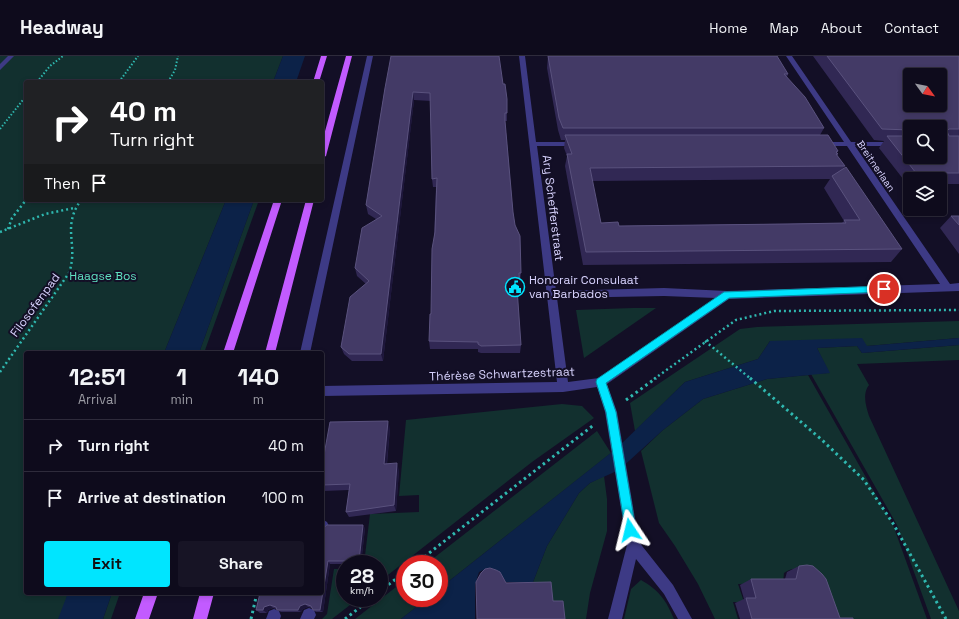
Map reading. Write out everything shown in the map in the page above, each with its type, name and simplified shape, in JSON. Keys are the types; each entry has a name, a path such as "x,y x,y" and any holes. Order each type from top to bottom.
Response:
{"main road":[{"path":"317,80 324,56"},
{"path":"324,149 349,56"},
{"path":"229,351 277,202"},
{"path":"271,351 309,202"},
{"path":"142,619 150,595"},
{"path":"200,619 206,595"}],"street":[{"path":"0,68 11,56"},
{"path":"305,351 370,56"},
{"name":"Ary Schefferstraat","path":"522,56 563,387"},
{"name":"Breitnerlaan","path":"789,56 947,287"},
{"path":"533,144 588,144"},
{"path":"810,144 903,144"},
{"path":"551,295 664,292 727,295 959,287"},
{"name":"Thérèse Schwartzestraat","path":"324,391 563,387 601,382 727,295"},
{"path":"601,382 611,412 632,545 616,619"},
{"path":"632,545 655,570 680,608 685,619"}],"path":[{"path":"39,80 50,66 63,56"},
{"path":"120,80 138,56"},
{"path":"169,80 175,70 178,56"},
{"path":"0,130 24,99"},
{"path":"8,229 12,218 24,202"},
{"path":"0,232 45,214 74,208 79,202"},
{"name":"Filosofenpad","path":"0,372 16,346 50,301 70,271 72,254 70,222 74,208"},
{"path":"427,555 611,412 705,341 736,320 774,311 959,310"},
{"path":"705,341 765,390 822,440 864,480 894,525 946,619"},
{"path":"388,585 396,579"},
{"path":"251,619 257,595"},
{"path":"345,619 360,607"}],"green space":[{"name":"Haagse Bos","path":"0,56 283,56 274,80 24,80 24,202 225,202 165,351 24,351 24,595 68,595 60,619 0,619"},
{"path":"253,202 258,202 205,351 200,351"},
{"path":"656,308 584,358 576,310"},
{"path":"959,321 959,338 867,346 770,341 758,359 685,382 635,431 630,403 740,329 757,327"},
{"path":"959,345 959,360 857,364 869,385 865,396 869,416 959,611 959,619 931,619 897,525 811,374 829,373 817,348 857,346 862,353"},
{"path":"808,375 893,525 927,619 825,619 800,570 793,569 784,573 783,583 738,584 744,602 733,602 738,619 715,619 698,584 659,523 641,451 663,430 703,399 767,379"},
{"path":"562,404 582,406 594,418 532,462 413,555 396,555 396,569 388,575 388,555 365,555 370,514 419,512 419,495 399,496 406,420"},
{"path":"597,431 611,453 448,582 448,555 438,555"},
{"path":"604,476 607,499 607,531 590,593 586,619 564,619 552,603 551,585 533,582 547,546 579,493 590,483"},
{"path":"334,569 336,569 336,607 347,607 332,619 322,619 327,614"},
{"path":"641,580 653,588 661,596 674,619 624,619 631,589"},
{"path":"396,587 396,607 416,607 401,619 355,619 370,607 388,607 388,593"},
{"path":"111,595 119,595 111,619 103,619"}],"water":[{"path":"283,56 305,56 297,80 274,80"},
{"path":"225,202 253,202 200,351 165,351"},
{"path":"862,338 867,346 959,338 959,345 862,353 857,346 817,348 830,373 767,379 703,399 663,430 619,470 590,483 579,493 547,546 533,582 506,582 498,571 488,568 479,572 475,585 475,619 401,619 416,607 448,607 448,582 617,448 685,382 758,359 770,341"},
{"path":"67,595 111,595 103,619 58,619"}],"building":[{"path":"391,56 499,56 507,99 507,113 505,113 505,121 513,212 515,225 520,236 521,273 519,273 520,288 517,288 521,345 481,346 478,342 429,341 432,249 435,232 437,178 432,179 430,93 413,92 381,354 349,354 341,347 350,297 369,281 355,268 362,228 382,216 366,205"},
{"path":"548,56 777,56 788,74 784,74 805,97 824,128 563,128 559,118"},
{"path":"827,56 959,56 959,129 949,129 947,131 947,120 903,120 903,130 882,129"},
{"path":"947,131 949,136 959,136 959,173 915,172 909,164 947,164"},
{"path":"565,135 828,135 838,151 836,152 838,154 836,154 845,166 590,168 601,223 618,222 619,226 846,223 844,220 860,220 832,176 846,167 902,249 586,252 567,154 572,154"},
{"path":"887,136 903,136 903,156"},
{"path":"951,216 959,216 959,225"},
{"path":"388,421 384,464 397,463 394,505 346,512 350,484 324,485 324,455 330,422"},
{"path":"327,525 363,525 360,555 336,555 336,561 328,561 324,586 324,527"},
{"path":"799,566 813,566 826,579 840,618 853,619 752,619 746,598 756,598 751,579 796,579"},
{"path":"490,568 500,572 506,583 551,582 553,601 563,601 565,619 477,619 476,582 485,569"},
{"path":"260,595 322,595 320,610 313,610 311,606 305,604 300,606 298,610 277,610 276,607 270,605 264,607 263,610 256,610"}],"place":[{"name":"Honorair Consulaat van Barbados","path":"515,287"}],"route":[{"path":"630,530 611,412 601,382 727,295 884,289"}]}
